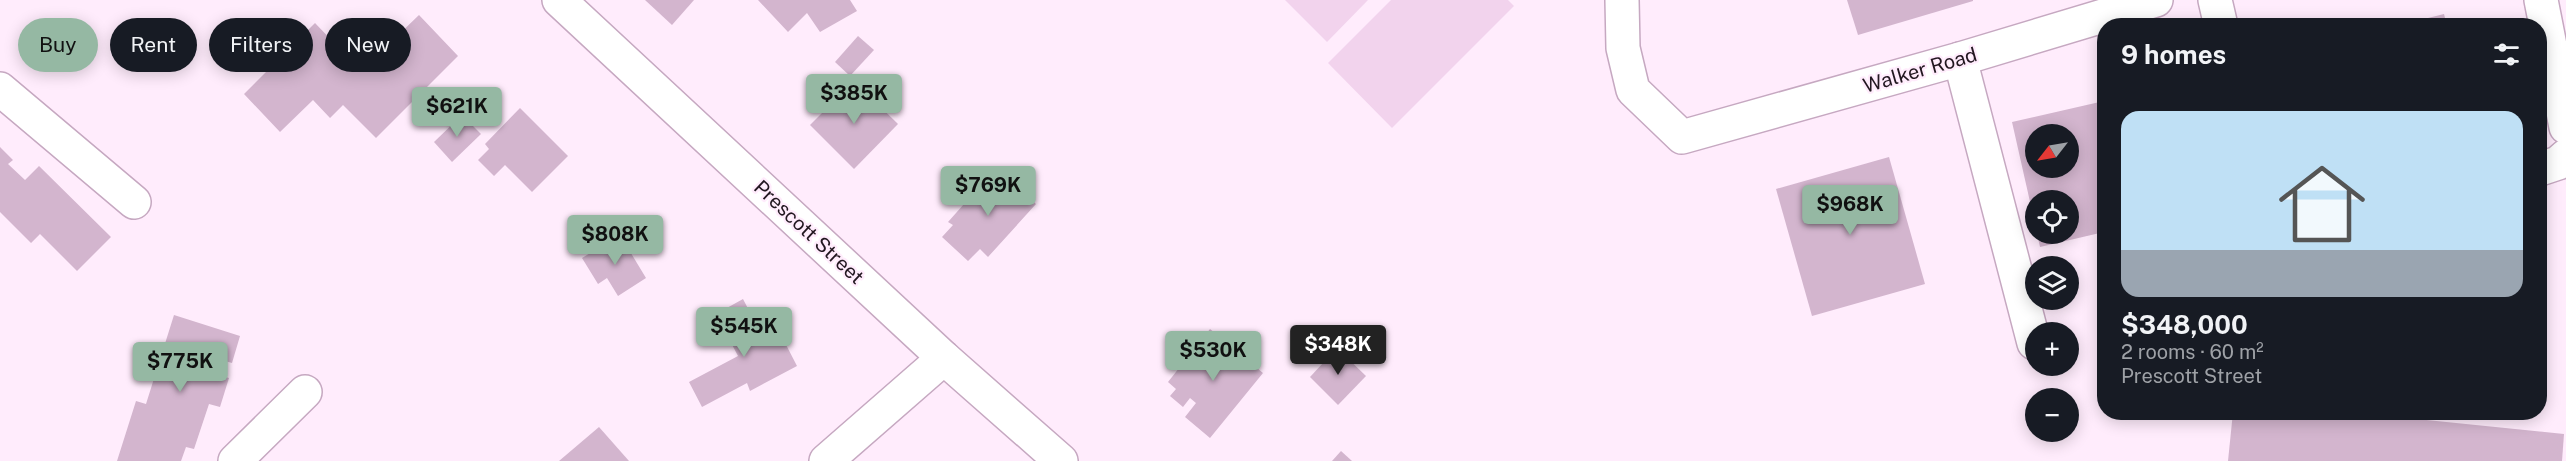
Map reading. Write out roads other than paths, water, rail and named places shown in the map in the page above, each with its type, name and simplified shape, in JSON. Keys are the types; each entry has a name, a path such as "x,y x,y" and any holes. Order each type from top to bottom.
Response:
{"street":[{"name":"Prescott Street","path":"560,0 944,358 1061,461"},
{"name":"Walker Road","path":"1622,0 1623,48 1634,90 1682,136 1960,59 2070,13 2156,0"},
{"path":"2215,0 2219,18"},
{"path":"2541,0 2545,18"},
{"path":"2547,30 2566,127"},
{"path":"1960,59 2029,322"},
{"path":"0,89 134,202"},
{"path":"2547,167 2558,163 2566,156"},
{"path":"826,461 944,358"},
{"path":"235,461 305,392"}]}
